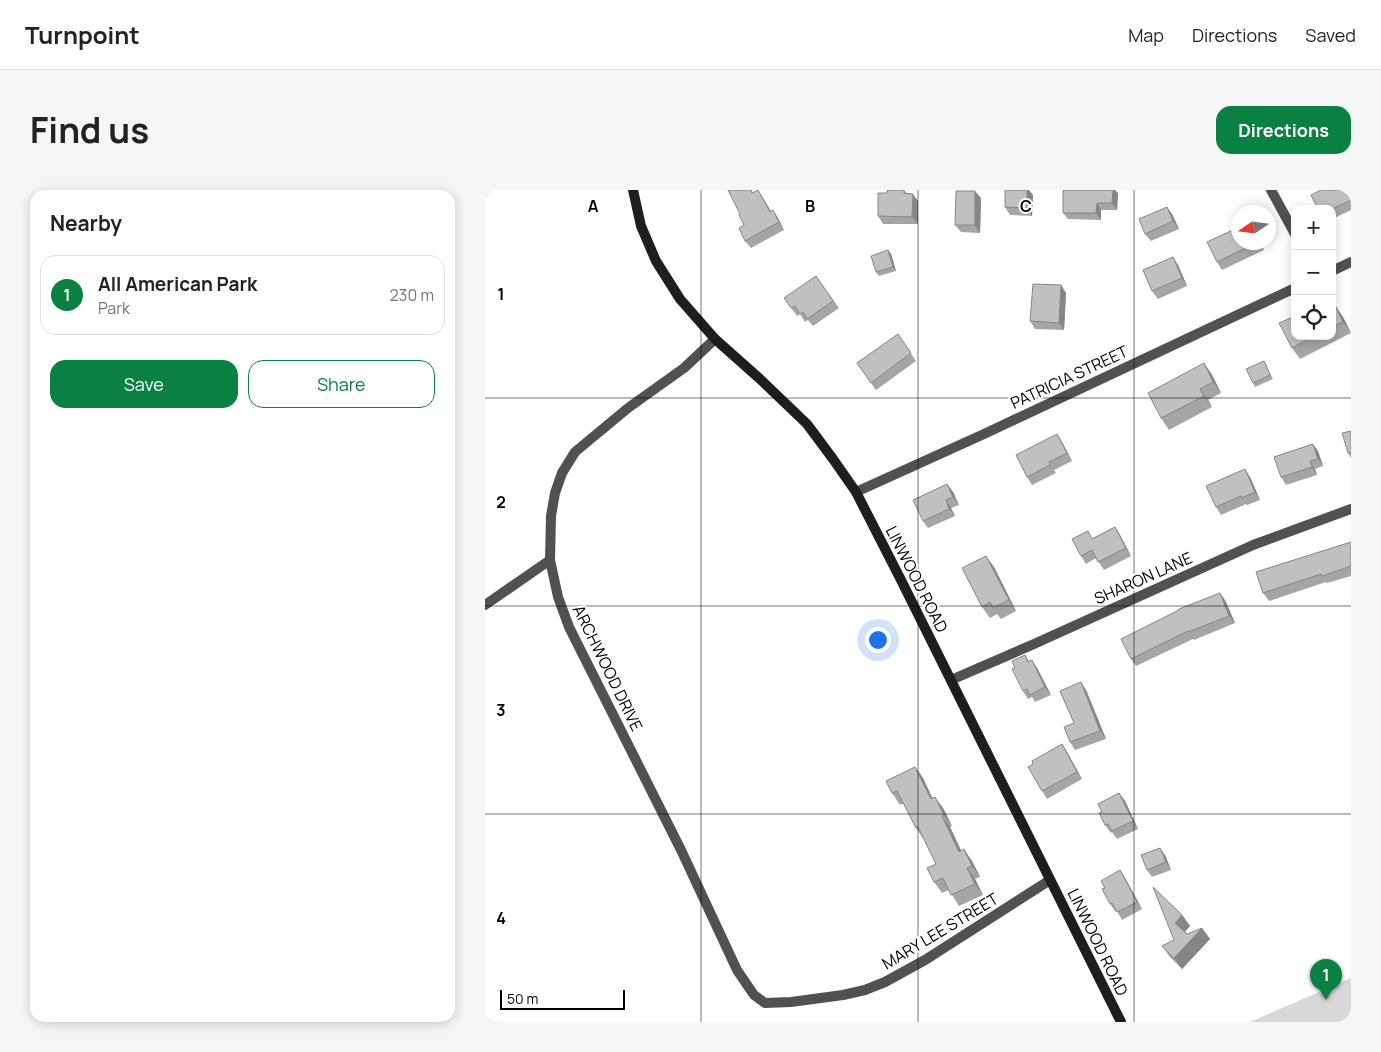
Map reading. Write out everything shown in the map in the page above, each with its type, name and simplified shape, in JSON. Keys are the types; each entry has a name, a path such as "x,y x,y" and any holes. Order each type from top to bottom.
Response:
{"main road":[{"name":"LINWOOD ROAD","path":"633,190 641,226 656,261 680,299 715,339 761,379 807,424 856,492 1121,1022"}],"street":[{"path":"1271,190 1291,227"},
{"path":"1336,268 1351,262"},
{"name":"PATRICIA STREET","path":"856,492 993,430 1291,290"},
{"name":"ARCHWOOD DRIVE","path":"715,339 684,368 629,408 575,452 562,473 555,493 551,516 550,560 558,597 569,627 681,850 737,970 754,995"},
{"name":"SHARON LANE","path":"951,680 1253,545 1351,509"},
{"path":"485,605 550,560"},
{"name":"MARY LEE STREET","path":"754,995 765,1003 791,1002 819,1000 865,990 885,982 925,960 1050,880"}],"shaded area":[{"path":"1351,978 1351,1022 1250,1022"}],"building":[{"path":"728,190 751,190 752,193 758,190 770,212 773,210 779,222 745,241 739,228 744,225"},
{"path":"887,190 904,190 904,193 913,194 912,217 878,216 878,193 887,193"},
{"path":"1005,190 1027,190 1027,208 1005,207"},
{"path":"1063,190 1113,190 1112,203 1097,203 1096,213 1063,213"},
{"path":"1321,190 1351,190 1351,200 1336,207 1336,205 1316,205 1311,195"},
{"path":"956,191 975,191 975,225 955,225"},
{"path":"1167,207 1173,221 1145,234 1139,219"},
{"path":"1231,231 1231,250 1242,250 1217,262 1207,242"},
{"path":"888,250 893,267 876,272 871,256"},
{"path":"1173,257 1182,278 1152,291 1143,270"},
{"path":"816,276 833,301 807,319 803,312 800,314 795,306 791,308 784,298"},
{"path":"1033,284 1061,285 1059,323 1030,321"},
{"path":"1336,307 1343,322 1336,325"},
{"path":"1291,318 1291,340 1307,340 1292,348 1279,323"},
{"path":"898,334 911,353 871,383 857,363"},
{"path":"1264,361 1270,375 1253,383 1246,369"},
{"path":"1204,363 1213,382 1200,389 1204,396 1161,418 1148,393"},
{"path":"1351,431 1351,452 1348,453 1342,433"},
{"path":"1057,434 1067,453 1049,462 1050,465 1027,477 1016,455"},
{"path":"1313,444 1318,459 1310,461 1312,467 1281,477 1274,457"},
{"path":"1245,469 1255,492 1216,507 1206,486"},
{"path":"947,484 953,497 946,500 949,509 923,521 913,500"},
{"path":"1115,527 1126,548 1098,562 1092,550 1081,556 1072,539 1088,531 1092,539"},
{"path":"1351,542 1351,566 1263,593 1256,572"},
{"path":"986,556 1009,600 993,608 990,602 982,607 962,568"},
{"path":"1220,593 1229,616 1188,631 1131,659 1121,639 1179,609"},
{"path":"1025,655 1028,662 1032,660 1045,687 1030,695 1027,689 1023,691 1012,669 1015,668 1012,661"},
{"path":"1081,682 1100,731 1070,742 1064,727 1074,723 1060,691"},
{"path":"1062,744 1077,772 1042,791 1028,767 1033,764 1032,761"},
{"path":"915,767 931,799 935,797 959,852 964,849 972,866 967,868 975,884 951,895 943,878 934,882 927,868 936,864 918,827 916,828 897,791 892,793 886,781"},
{"path":"1119,793 1133,821 1112,831 1108,824 1105,825 1099,813 1102,812 1098,804"},
{"path":"1160,848 1166,862 1147,870 1141,855"},
{"path":"1120,870 1137,902 1117,912 1102,889 1105,888 1101,881"},
{"path":"1153,887 1182,915 1175,923 1187,934 1202,928 1174,958 1162,946 1174,940"}],"place":[{"name":"All American Park","path":"1326,1000"}]}
